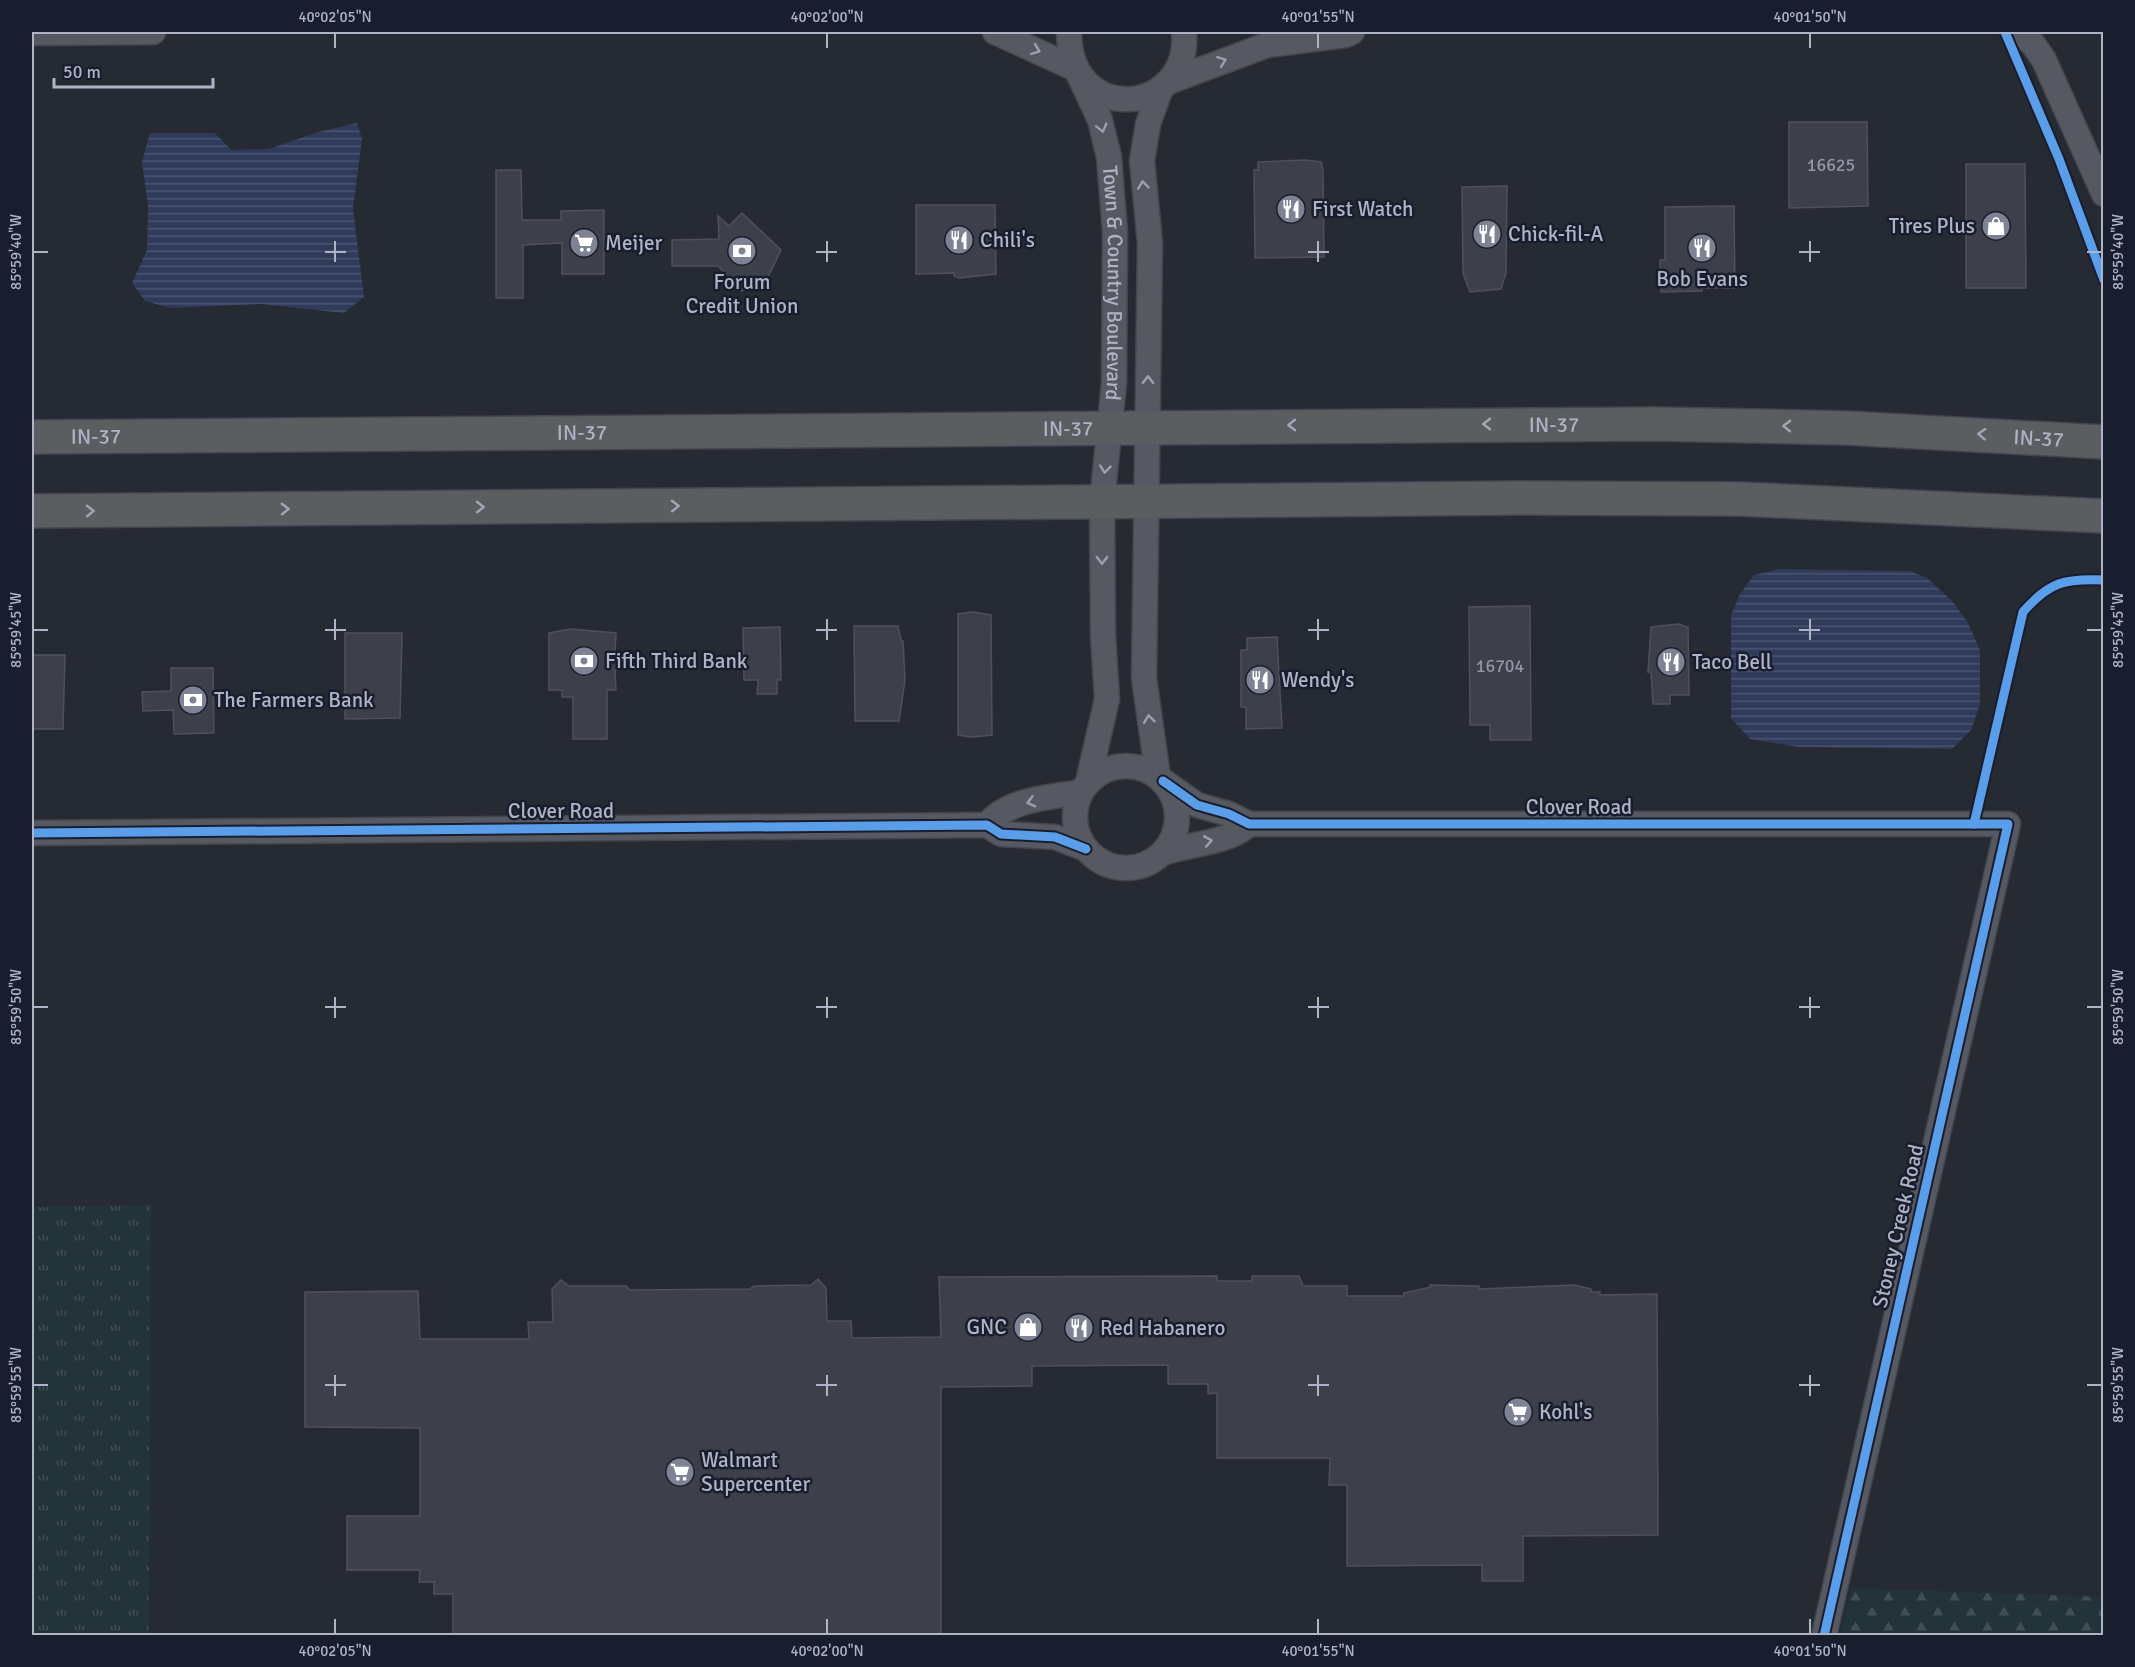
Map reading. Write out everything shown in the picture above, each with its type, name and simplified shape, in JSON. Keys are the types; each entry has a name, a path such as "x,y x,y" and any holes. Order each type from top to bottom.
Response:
{"highway":[{"name":"IN-37","path":"32,437 1147,426 1655,424 1846,428 2103,442"},
{"path":"32,512 1518,498 1740,500 2103,516"}],"street":[{"path":"32,33 153,32"},
{"path":"995,32 1077,72 1091,87 1105,95 1122,99 1139,98 1164,85 1268,45 1346,35 1352,32"},
{"name":"Town & Country Boulevard","path":"1069,32 1069,51 1100,120 1109,157 1113,192 1114,383 1101,502 1102,635 1107,699 1085,787"},
{"name":"Town & Country Boulevard","path":"1161,779 1144,678 1150,243 1142,161 1148,124 1164,85 1178,68 1184,51 1184,32"},
{"path":"2023,35 2044,60 2103,194"},
{"path":"1130,766 1145,769 1161,779 1172,794 1177,808 1177,825 1172,840 1163,853 1147,864 1131,868 1106,864 1086,849 1080,839 1075,815 1085,787 1100,772 1115,767 1130,766"},
{"name":"Clover Road","path":"1161,779 1197,805 1229,814 1249,824 2008,824"},
{"path":"987,825 997,813 1010,807 1085,787"},
{"name":"Clover Road","path":"1163,853 1182,846 1238,834 1249,824"},
{"name":"Stoney Creek Road","path":"1824,1635 2008,824"},
{"name":"Clover Road","path":"32,833 987,825 1001,834 1055,837 1086,849"}],"green space":[{"path":"151,1205 149,1635 32,1635 32,1207"},
{"path":"1852,1588 2103,1597 2103,1635 1840,1635"}],"water":[{"path":"357,123 362,139 353,208 364,297 344,313 261,304 170,308 145,301 132,283 147,250 148,206 142,162 150,133 215,133 231,150 269,149 318,132"},
{"path":"1779,569 1910,571 1927,578 1953,602 1968,623 1980,650 1980,704 1971,730 1952,749 1799,747 1750,739 1731,718 1731,615 1740,594 1754,575"}],"building":[{"path":"1789,122 1867,122 1868,206 1789,208"},
{"path":"1305,160 1321,162 1323,170 1324,257 1255,258 1254,170 1258,170 1258,162"},
{"path":"1966,164 2025,164 2026,288 1966,288"},
{"path":"496,170 521,170 522,220 561,220 561,211 604,210 604,274 562,274 562,243 523,245 523,298 496,298"},
{"path":"1507,186 1506,273 1501,289 1470,292 1463,273 1462,187"},
{"path":"916,205 995,205 996,274 959,278 954,276 954,273 916,274"},
{"path":"1734,206 1735,288 1661,292 1660,260 1665,260 1665,207"},
{"path":"742,213 781,250 769,275 763,280 742,291 718,266 672,266 672,240 719,239 718,216 729,226"},
{"path":"1530,606 1531,740 1490,740 1490,725 1470,725 1469,607"},
{"path":"973,612 991,615 992,735 972,737 958,735 958,614"},
{"path":"1678,624 1688,627 1689,695 1670,695 1670,704 1653,704 1651,672 1648,672 1651,627"},
{"path":"854,626 898,626 903,641 905,680 899,721 855,721"},
{"path":"780,627 781,680 777,680 777,694 757,694 758,680 744,680 743,628"},
{"path":"571,629 616,633 615,652 618,652 618,670 615,670 616,690 607,690 607,739 573,739 573,697 562,697 562,690 549,690 549,633"},
{"path":"345,633 402,633 400,718 345,719"},
{"path":"1277,637 1282,728 1246,729 1246,707 1241,707 1241,650 1247,650 1247,638"},
{"path":"32,655 65,655 63,729 32,729"},
{"path":"171,668 213,668 214,733 174,734 173,710 143,711 142,692 171,691"},
{"path":"1217,1276 1217,1281 1252,1281 1252,1276 1299,1276 1303,1286 1347,1286 1347,1296 1404,1296 1404,1293 1431,1287 1430,1285 1479,1286 1479,1289 1575,1285 1591,1289 1591,1292 1600,1292 1600,1295 1657,1294 1658,1535 1523,1536 1523,1581 1482,1581 1482,1565 1347,1566 1347,1485 1329,1485 1330,1458 1217,1458 1217,1393 1208,1394 1208,1384 1168,1384 1168,1365 1032,1366 1032,1386 941,1387 941,1635 453,1635 453,1594 434,1594 434,1582 419,1582 420,1570 347,1570 347,1516 420,1516 420,1428 305,1427 305,1292 418,1291 420,1339 529,1339 528,1322 553,1322 552,1289 561,1280 569,1286 626,1286 630,1290 750,1289 754,1286 811,1285 818,1279 826,1288 827,1321 851,1321 852,1338 941,1337 939,1277"}],"cycle path":[{"path":"2005,32 2059,159 2104,280"},
{"path":"1974,824 2023,612 2041,594 2059,584 2079,580 2104,580"},
{"path":"1163,781 1197,805 1229,814 1249,824 2008,824 1824,1636"},
{"path":"32,833 987,825 1001,834 1055,837 1086,849"}],"place":[{"name":"First Watch","path":"1291,209"},
{"name":"Tires Plus","path":"1996,226"},
{"name":"Chick-fil-A","path":"1487,234"},
{"name":"Chili's","path":"959,240"},
{"name":"Meijer","path":"584,243"},
{"name":"Bob Evans","path":"1702,248"},
{"name":"Forum Credit Union","path":"742,251"},
{"name":"Fifth Third Bank","path":"584,661"},
{"name":"Taco Bell","path":"1671,662"},
{"name":"Wendy's","path":"1260,680"},
{"name":"The Farmers Bank","path":"193,700"},
{"name":"GNC","path":"1028,1327"},
{"name":"Red Habanero","path":"1079,1328"},
{"name":"Kohl's","path":"1518,1412"},
{"name":"Walmart Supercenter","path":"680,1472"}]}
